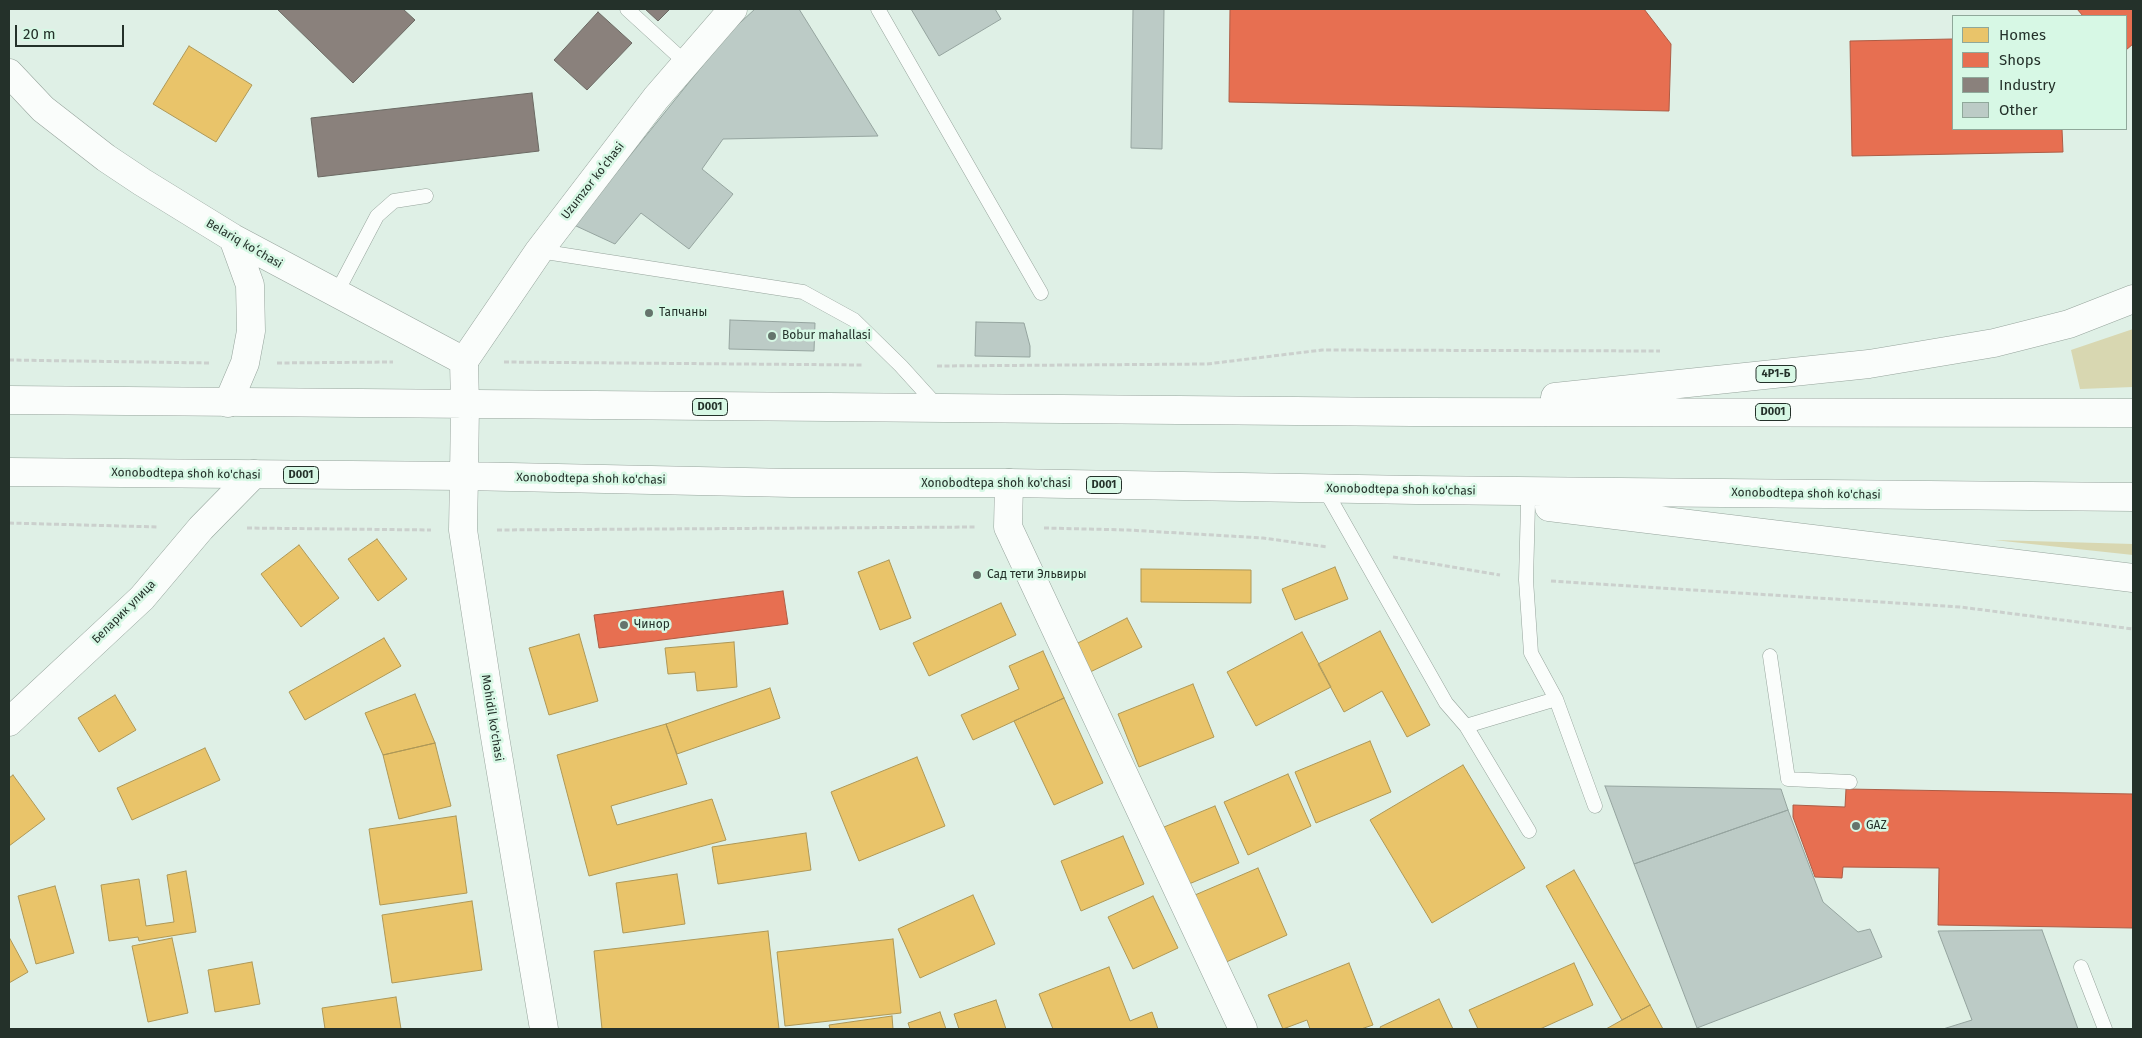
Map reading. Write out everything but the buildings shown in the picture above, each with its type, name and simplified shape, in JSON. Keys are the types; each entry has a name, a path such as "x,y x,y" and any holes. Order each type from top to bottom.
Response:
{"main road":[{"name":"Uzumzor koʻchasi","path":"464,361 539,251 656,98 733,9"},
{"name":"Belariq koʻchasi","path":"9,73 43,109 93,148 142,182 233,238 464,361"},
{"path":"228,403 245,363 251,331 250,284 233,238"},
{"name":"4Р1-Б","path":"1412,412 1869,364 1994,343 2069,324 2133,298"},
{"path":"464,361 465,405"},
{"name":"D001","path":"9,400 1412,412 2133,413"},
{"name":"Mohidil ko'chasi","path":"465,405 463,530 494,731 544,1029"},
{"name":"Xonobodtepa shoh ko'chasi","path":"9,472 464,476 792,483 1009,483 1416,490 2133,498"},
{"name":"Беларик улица","path":"9,722 142,598 201,528 254,474"},
{"path":"1009,483 1008,527 1243,1029"},
{"path":"1416,490 2133,578"}],"lane":[{"path":"627,9 686,63"},
{"path":"878,9 1041,293"},
{"path":"336,294 378,216 394,200 426,196"},
{"path":"539,251 803,292 854,320 901,366 940,409"},
{"path":"1324,488 1446,703 1466,726 1529,831"},
{"path":"1528,504 1526,580 1531,653 1556,699 1595,806"},
{"path":"1770,656 1788,779 1850,782"},
{"path":"1466,726 1556,699"},
{"path":"2081,967 2105,1029"}],"path":[{"path":"901,366 1207,364 1322,350 1661,351"},
{"path":"9,523 201,528 463,530 1008,527 1128,530 1263,538 1526,580 1960,607 2133,629"}],"green space":[{"path":"2133,329 2133,387 2080,389 2071,350"},
{"path":"1994,540 2133,544 2133,555"}],"place":[{"name":"Тапчаны","path":"649,313"},
{"name":"Bobur mahallasi","path":"772,336"},
{"name":"Сад тети Эльвиры","path":"977,575"},
{"name":"Чинор","path":"624,625"},
{"name":"GAZ","path":"1856,826"}]}
